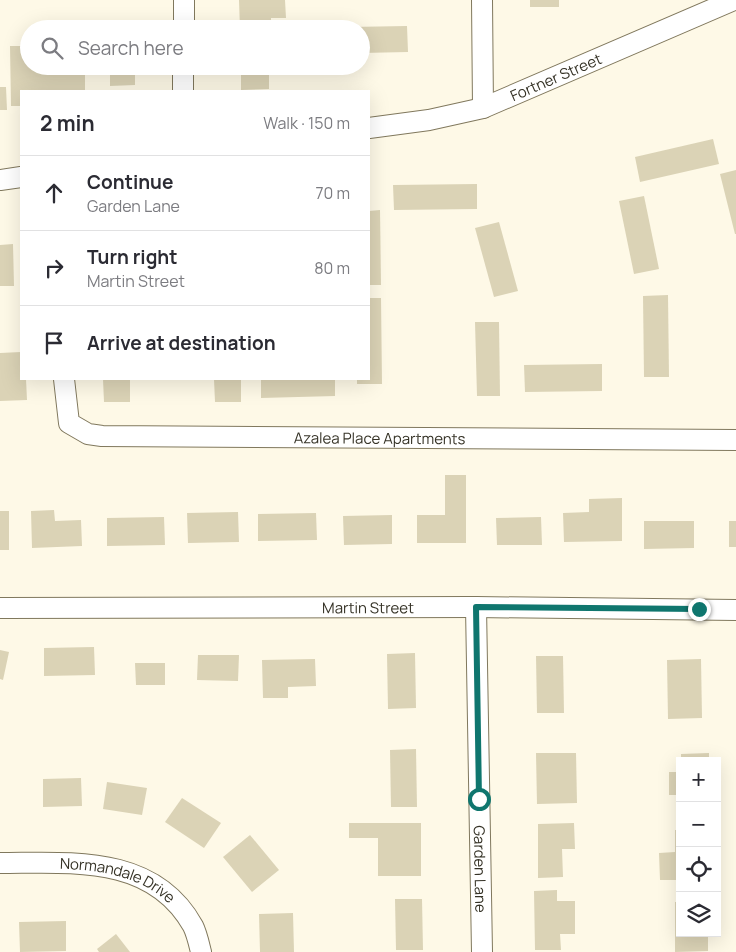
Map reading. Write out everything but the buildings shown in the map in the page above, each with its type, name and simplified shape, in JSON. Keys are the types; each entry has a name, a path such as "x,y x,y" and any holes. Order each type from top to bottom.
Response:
{"street":[{"path":"184,0 184,20"},
{"path":"482,0 483,108"},
{"name":"Fortner Street","path":"370,128 429,120 483,108 734,0"},
{"path":"183,75 183,90"},
{"path":"0,180 20,177"},
{"name":"Azalea Place Apartments","path":"64,380 69,423 88,434 102,436 736,440"},
{"name":"Martin Street","path":"0,608 476,607 736,610"},
{"name":"Garden Lane","path":"476,607 482,952"},
{"name":"Normandale Drive","path":"0,863 96,864 137,876 158,887 177,904 194,927 201,952"}],"route":[{"path":"479,799 476,607 699,609"}]}
